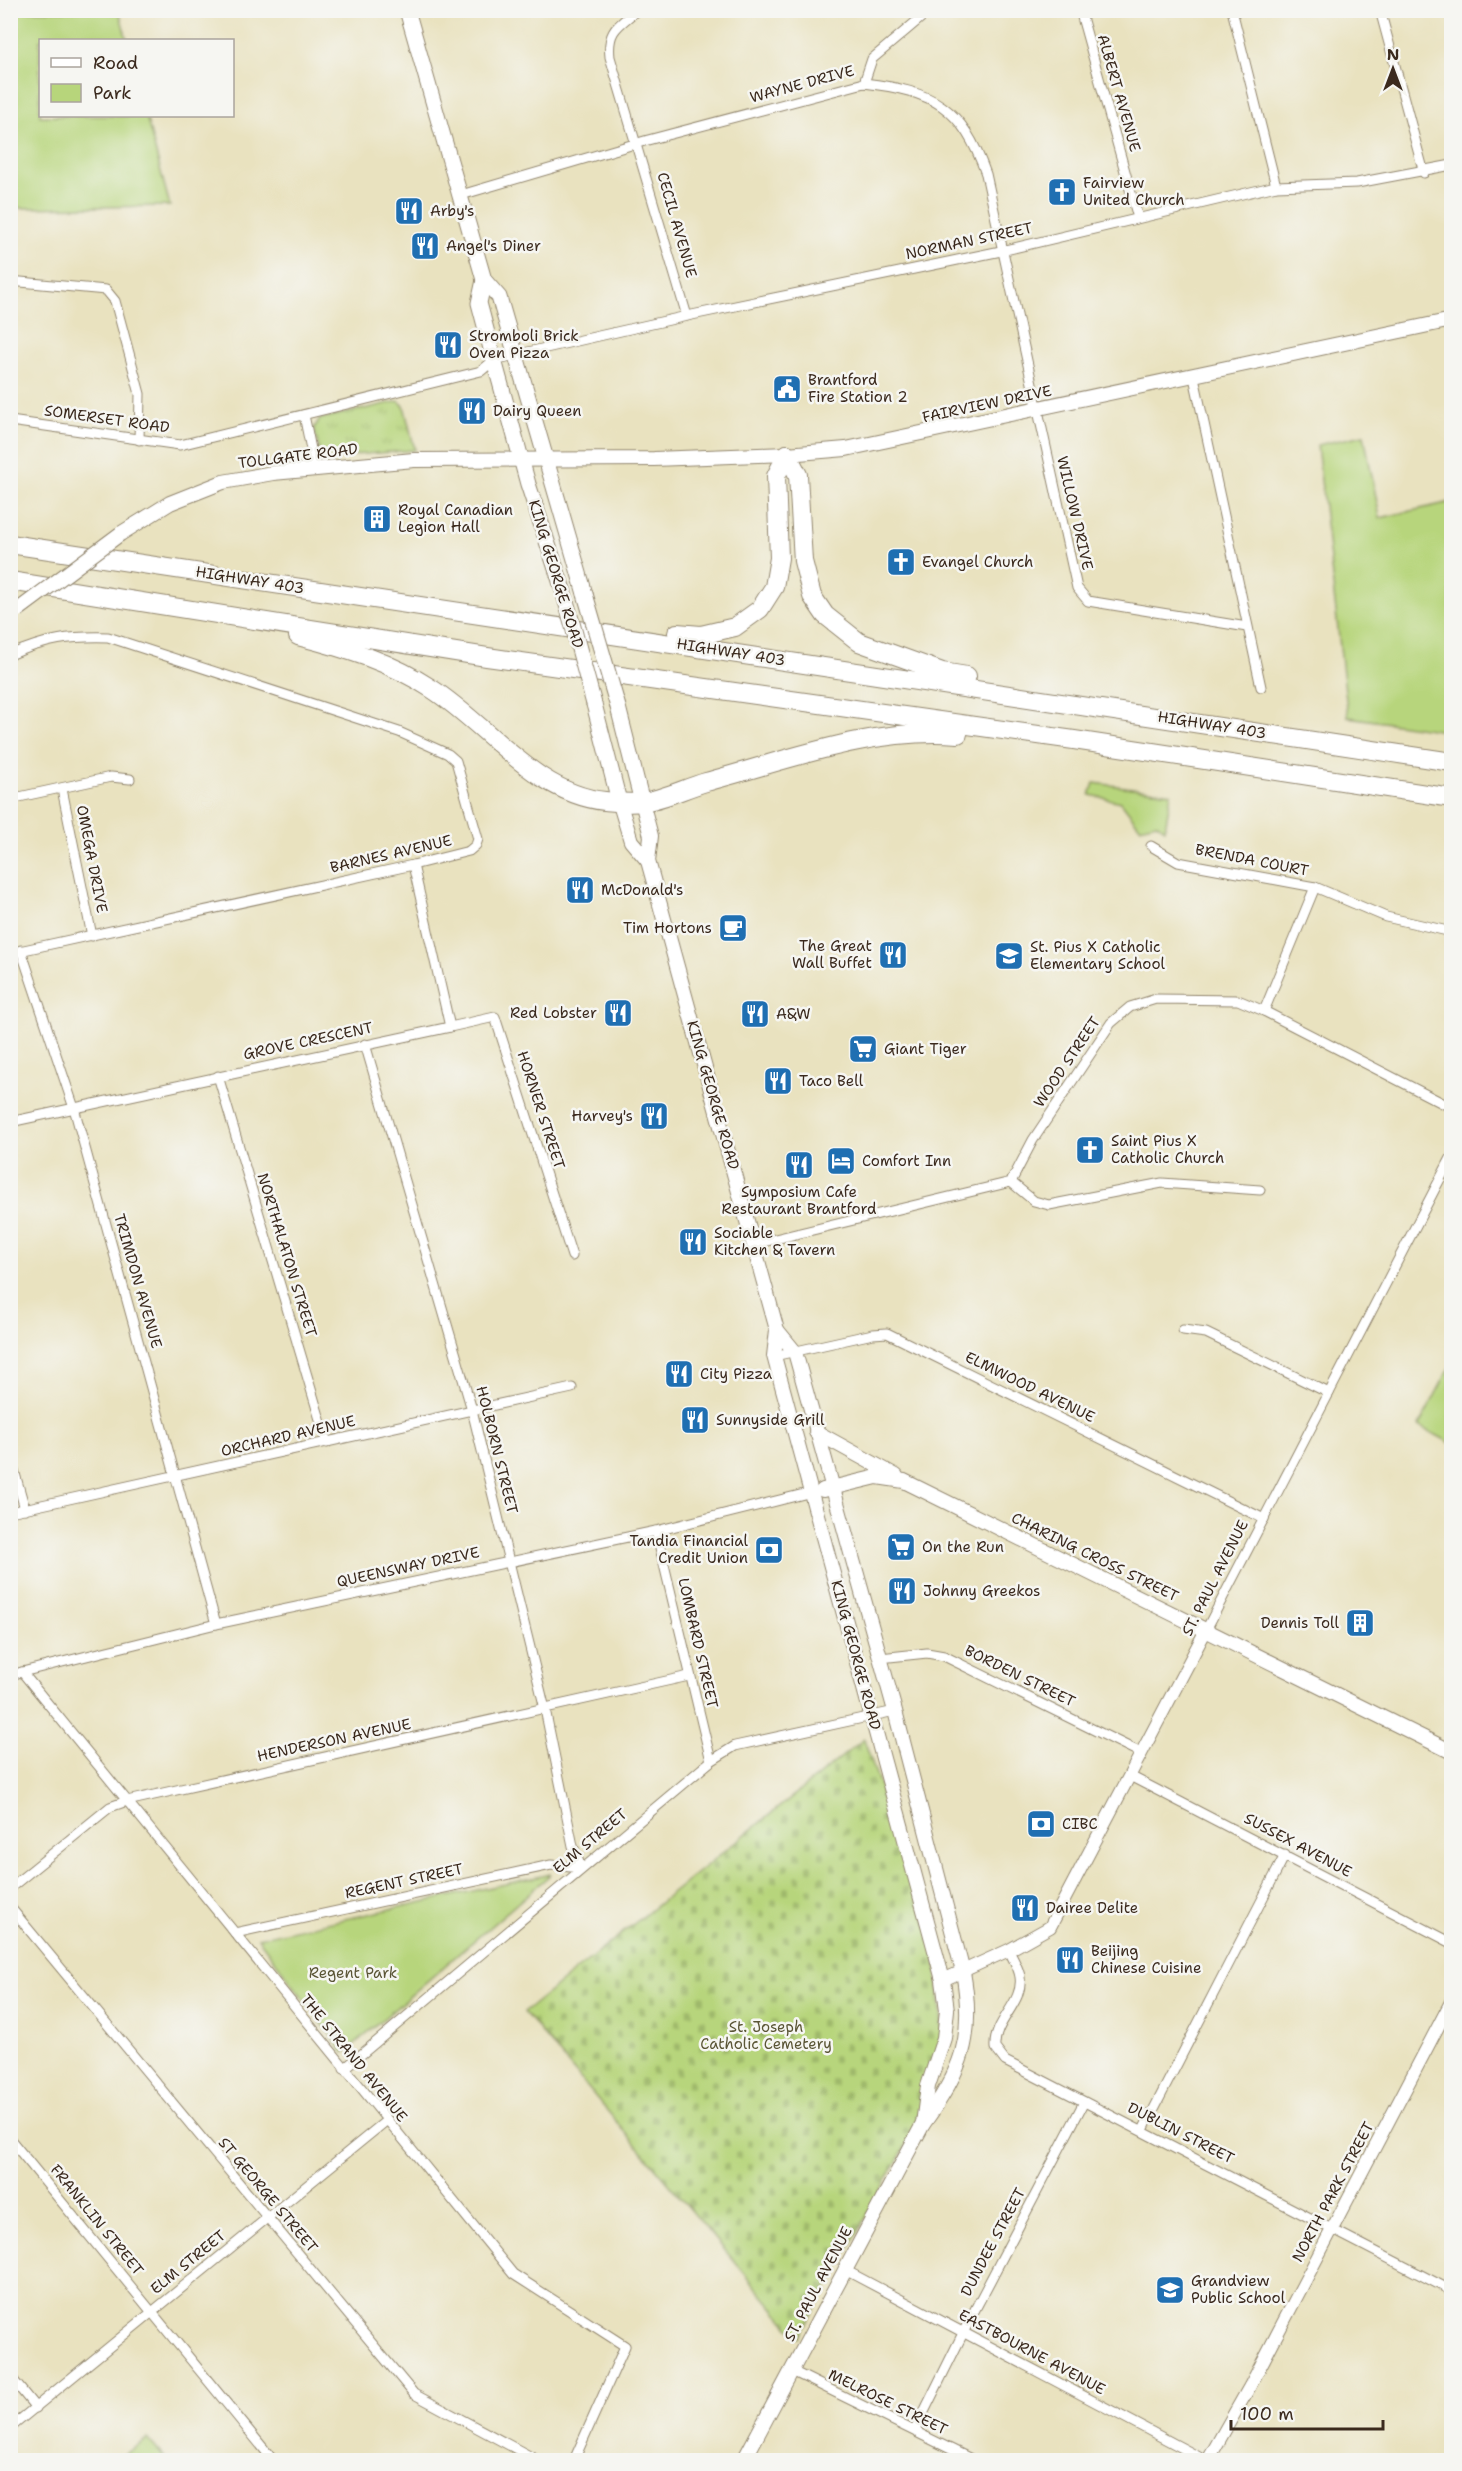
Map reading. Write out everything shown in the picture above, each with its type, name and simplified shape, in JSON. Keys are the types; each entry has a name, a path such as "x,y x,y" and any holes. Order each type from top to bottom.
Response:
{"highway":[{"path":"604,633 635,630 700,635 735,627 760,609 774,588 780,558 776,476 787,454"},
{"path":"787,454 798,475 803,561 812,596 825,615 859,642 942,672 1077,699 1124,712"},
{"name":"HIGHWAY 403","path":"10,544 1452,762"},
{"path":"10,582 224,613 487,657 1074,740 1452,798"},
{"path":"224,613 248,624 330,644 392,665 434,690 540,776 574,793 603,801 642,802 868,738 936,733 1039,741 1074,740"}],"main road":[{"name":"KING GEORGE ROAD","path":"407,10 484,280 499,297 618,707 651,836 648,861 777,1330 774,1356 943,1980"},
{"name":"KING GEORGE ROAD","path":"484,280 479,303 521,458 563,590 631,841 648,861"},
{"name":"FAIRVIEW DRIVE","path":"521,458 654,459 787,454 846,449 1194,377 1452,320"},
{"name":"TOLLGATE ROAD","path":"14,613 120,534 170,503 223,482 315,469 408,460 521,458"},
{"name":"KING GEORGE ROAD","path":"777,1330 795,1352 895,1712 963,1972"},
{"path":"816,1432 904,1480"},
{"name":"CHARING CROSS STREET","path":"812,1492 877,1477 904,1480 1452,1752"},
{"name":"ST. PAUL AVENUE","path":"744,2460 923,2124 945,2094 968,2035 968,2001 963,1972"},
{"name":"ST. PAUL AVENUE","path":"923,2124 928,2086 944,2038 947,2010 943,1980"}],"street":[{"name":"CECIL AVENUE","path":"637,10 615,29 608,41 610,57 638,143 687,316"},
{"path":"864,83 872,58 930,10"},
{"name":"ALBERT AVENUE","path":"1080,10 1138,218"},
{"path":"1232,10 1276,186"},
{"path":"1380,10 1424,173"},
{"name":"WAYNE DRIVE","path":"461,195 638,143 864,83 897,87 931,99 956,117 975,143 986,174 1037,410"},
{"name":"NORMAN STREET","path":"494,360 687,316 1001,251 1276,186 1357,183 1424,173 1452,165"},
{"path":"10,281 106,290 115,300 140,394 139,440"},
{"name":"SOMERSET ROAD","path":"10,421 180,445 481,371 494,360"},
{"path":"1194,377 1261,687"},
{"name":"WILLOW DRIVE","path":"1037,410 1077,588 1088,602 1247,627"},
{"path":"304,415 315,469"},
{"name":"BARNES AVENUE","path":"10,655 38,643 71,636 108,637 399,732 448,753 456,761 478,839 476,845 469,851 413,865 16,951"},
{"path":"10,799 111,777 130,779"},
{"name":"OMEGA DRIVE","path":"62,789 92,936"},
{"name":"BRENDA COURT","path":"1151,846 1178,862 1315,887 1386,917 1452,932"},
{"path":"413,865 450,1027"},
{"path":"1264,1011 1315,887"},
{"name":"TRIMDON AVENUE","path":"16,951 74,1108 216,1624"},
{"name":"WOOD STREET","path":"1011,1182 1033,1140 1111,1023 1130,1007 1156,999 1238,1000 1264,1011 1452,1108"},
{"name":"HORNER STREET","path":"450,1027 495,1017 572,1256"},
{"name":"GROVE CRESCENT","path":"10,1122 450,1027"},
{"name":"HOLBORN STREET","path":"365,1044 472,1410 544,1709 573,1846 581,1868"},
{"name":"NORTHALATON STREET","path":"218,1076 327,1443"},
{"name":"ST. PAUL AVENUE","path":"943,1980 1009,1950 1050,1927 1452,1156"},
{"path":"754,1244 1011,1182 1034,1201 1049,1205 1162,1183 1260,1190"},
{"path":"1183,1330 1206,1333 1329,1393"},
{"name":"ELMWOOD AVENUE","path":"774,1356 886,1333 1264,1519"},
{"name":"ORCHARD AVENUE","path":"10,1512 177,1477 572,1388"},
{"path":"10,1456 25,1509"},
{"name":"QUEENSWAY DRIVE","path":"10,1675 216,1624 657,1531 812,1492"},
{"name":"LOMBARD STREET","path":"657,1531 689,1676 711,1761"},
{"name":"BORDEN STREET","path":"880,1658 927,1653 944,1656 1141,1753"},
{"name":"THE STRAND AVENUE","path":"22,1672 513,2274 625,2346 574,2460"},
{"name":"HENDERSON AVENUE","path":"10,1888 110,1807 127,1801 689,1676"},
{"name":"ELM STREET","path":"344,2069 711,1761 735,1746 895,1712"},
{"name":"SUSSEX AVENUE","path":"1130,1776 1452,1943"},
{"path":"1143,2130 1285,1855"},
{"name":"REGENT STREET","path":"235,1933 551,1864 581,1868"},
{"name":"ST GEORGE STREET","path":"10,1907 414,2394 537,2460"},
{"name":"DUBLIN STREET","path":"1009,1950 1020,1977 1018,1992 996,2031 997,2054 1005,2061 1452,2291"},
{"name":"NORTH PARK STREET","path":"1207,2460 1250,2386 1331,2228 1450,2007"},
{"name":"DUNDEE STREET","path":"915,2430 1084,2102"},
{"name":"ELM STREET","path":"10,2428 386,2121"},
{"name":"FRANKLIN STREET","path":"10,2139 273,2460"},
{"name":"EASTBOURNE AVENUE","path":"844,2270 1207,2460"},
{"name":"MELROSE STREET","path":"790,2370 973,2460"},
{"path":"10,2376 36,2408"}],"green space":[{"path":"10,11 119,11 127,39 39,39 39,117 146,117 170,206 20,208 11,206"},
{"path":"399,401 404,406 415,450 328,457 320,454 314,428 320,419"},
{"path":"1364,435 1380,518 1451,502 1451,732 1348,717 1317,445"},
{"path":"1094,783 1171,793 1165,829 1156,823 1140,827 1121,802 1090,795"},
{"path":"1451,1365 1451,1443 1419,1426"},
{"name":"St. Joseph Catholic Cemetery","path":"864,1739 934,1945 943,2032 916,2127 799,2338 524,2012"},
{"name":"Regent Park","path":"551,1874 344,2053 258,1938"},
{"path":"148,2439 166,2460 116,2460"}],"place":[{"name":"Fairview United Church","path":"1062,192"},
{"name":"Arby's","path":"409,211"},
{"name":"Angel's Diner","path":"425,246"},
{"name":"Stromboli Brick Oven Pizza","path":"448,345"},
{"name":"Brantford Fire Station 2","path":"787,389"},
{"name":"Dairy Queen","path":"472,411"},
{"name":"Royal Canadian Legion Hall","path":"377,519"},
{"name":"Evangel Church","path":"901,562"},
{"name":"McDonald's","path":"580,890"},
{"name":"Tim Hortons","path":"733,928"},
{"name":"The Great Wall Buffet","path":"893,955"},
{"name":"St. Pius X Catholic Elementary School","path":"1009,956"},
{"name":"Red Lobster","path":"618,1013"},
{"name":"A&W","path":"755,1014"},
{"name":"Giant Tiger","path":"863,1049"},
{"name":"Taco Bell","path":"778,1081"},
{"name":"Harvey's","path":"654,1116"},
{"name":"Saint Pius X Catholic Church","path":"1090,1150"},
{"name":"Comfort Inn","path":"841,1161"},
{"name":"Symposium Cafe Restaurant Brantford","path":"799,1165"},
{"name":"Sociable Kitchen & Tavern","path":"693,1242"},
{"name":"City Pizza","path":"679,1374"},
{"name":"Sunnyside Grill","path":"695,1420"},
{"name":"On the Run","path":"901,1547"},
{"name":"Tandia Financial Credit Union","path":"769,1550"},
{"name":"Johnny Greekos","path":"902,1591"},
{"name":"Dennis Toll","path":"1360,1623"},
{"name":"CIBC","path":"1041,1824"},
{"name":"Dairee Delite","path":"1025,1908"},
{"name":"Beijing Chinese Cuisine","path":"1070,1960"},
{"name":"Grandview Public School","path":"1170,2290"}]}
